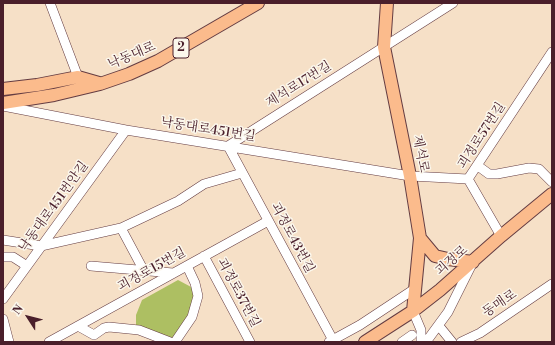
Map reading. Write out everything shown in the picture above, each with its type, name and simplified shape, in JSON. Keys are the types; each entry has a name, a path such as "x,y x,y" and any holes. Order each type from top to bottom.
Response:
{"main road":[{"name":"낙동대로","path":"3,105 100,84 129,74 158,62 245,7 258,3"},
{"name":"제석로","path":"387,3 384,47 410,176 420,238 413,311"},
{"name":"낙동대로","path":"3,89 32,86 78,77 100,84"},
{"name":"괴정로","path":"364,342 413,311 440,290 501,236 552,194"},
{"path":"420,238 435,256 473,262"}],"street":[{"path":"50,3 78,77"},
{"name":"제석로17번길","path":"228,146 453,3"},
{"name":"괴정로57번길","path":"501,236 468,179 552,52"},
{"name":"낙동대로451번길","path":"3,105 126,130 410,176 468,179"},
{"name":"낙동대로451번안길","path":"3,299 126,130"},
{"name":"괴정로43번길","path":"228,146 332,341"},
{"path":"478,166 489,174 529,168 539,169 552,182"},
{"path":"3,240 41,246 121,228 178,201 204,184 242,173"},
{"name":"괴정로15번길","path":"54,341 78,326 268,221"},
{"path":"121,228 144,272"},
{"path":"3,257 13,256 27,266"},
{"name":"괴정로37번길","path":"204,256 250,342"},
{"path":"426,342 438,328 448,312 473,262"},
{"path":"91,266 144,272 173,273"},
{"path":"175,342 192,317 198,296 195,283 187,266"},
{"name":"동매로","path":"461,342 480,333 552,284"},
{"path":"332,341 360,325 416,288"},
{"path":"413,311 421,330 421,342"},
{"path":"3,319 9,342"},
{"path":"78,326 94,335 104,328 109,327 139,330 170,342"},
{"path":"438,328 442,342"},
{"path":"438,328 452,342"},
{"path":"402,342 412,335"}],"green space":[{"path":"178,280 193,288 195,291 186,323 173,340 136,326 136,315 142,300"}]}
